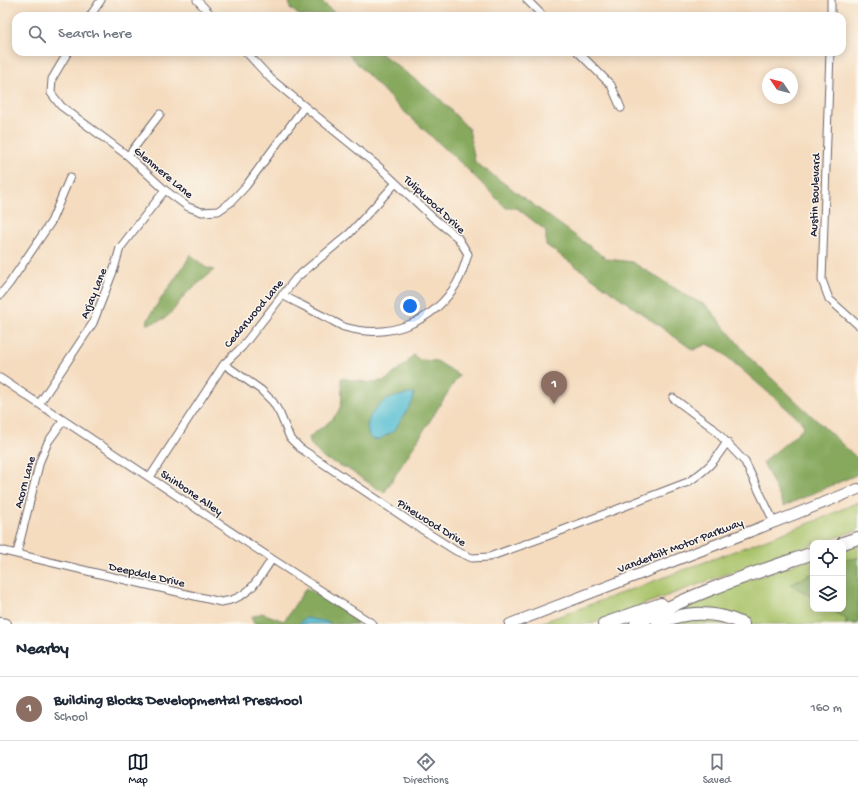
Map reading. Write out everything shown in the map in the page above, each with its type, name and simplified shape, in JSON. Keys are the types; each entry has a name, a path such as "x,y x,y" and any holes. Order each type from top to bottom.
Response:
{"highway":[{"path":"846,542 858,538"},
{"path":"604,624 664,602 810,554"},
{"path":"636,624 676,603 713,587"},
{"path":"658,624 672,618 693,614 716,615 729,618 743,624"}],"main road":[{"name":"Vanderbilt Motor Parkway","path":"510,624 858,489"},
{"path":"0,622 6,624"}],"street":[{"path":"93,12 101,0"},
{"path":"197,0 208,12"},
{"path":"527,0 539,12"},
{"path":"831,0 831,12"},
{"name":"Glenmere Lane","path":"66,56 52,79 51,93 60,106 128,156 165,190 188,207 202,212 218,211 231,202 246,186 304,107"},
{"name":"Tulipwood Drive","path":"250,56 271,79 379,167 432,217 458,238 468,254 462,273 456,284 443,301 430,313 415,322 396,330 371,332 344,326 282,295"},
{"path":"582,56 612,86 621,108"},
{"name":"Austin Boulevard","path":"830,56 822,280 829,299 858,325"},
{"path":"128,156 160,114"},
{"path":"0,295 51,222 70,177"},
{"name":"Cedarwood Lane","path":"150,477 224,364 242,347 296,278 349,234 396,183"},
{"name":"Arjay Lane","path":"39,404 93,323 114,269 120,248 165,190"},
{"name":"Pinewood Drive","path":"224,364 261,390 274,402 290,438 300,448 423,530 456,551 472,558 489,557 688,482 704,472 715,460 727,442"},
{"name":"Shinbone Alley","path":"0,378 272,559 373,624"},
{"path":"672,398 713,428 745,462 774,522"},
{"name":"Acorn Lane","path":"17,553 40,460 48,442 63,421"},
{"name":"Deepdale Drive","path":"0,550 221,602 232,601 243,596 254,586 272,559"}],"green space":[{"path":"289,0 320,0 334,12 295,12 290,8"},
{"path":"350,56 384,56 438,97 469,129 475,162 607,259 632,262 689,297 707,306 751,359 858,459 858,474 784,506 763,462 804,426 800,420 718,349 707,344 693,350 546,245 546,231 517,208 506,208 462,164 397,105"},
{"path":"190,254 205,267 214,270 183,297 168,316 156,322 146,324 152,312 187,261"},
{"path":"413,355 420,360 437,361 459,375 384,493 348,469 323,458 309,442 309,438 331,420 339,410 342,400 341,378 371,383 386,380 408,362"},
{"path":"858,502 858,530 829,540 810,540 810,546 724,575 590,624 538,624 818,520"},
{"path":"858,543 858,624 753,624 727,612 665,617 652,624 648,624 705,595 810,559 810,612 846,612 846,547"},
{"path":"858,558 858,623 844,624 847,620 835,612 846,612 846,560"},
{"path":"810,574 810,596 790,584"},
{"path":"306,588 355,617 357,624 254,624 251,617 262,613 284,621"},
{"path":"714,619 727,624 674,624 683,620"}],"water":[{"path":"414,393 413,401 394,431 378,440 371,439 368,434 368,422 377,407 390,399"},
{"path":"305,618 329,622 330,624 299,624"}],"place":[{"name":"Building Blocks Developmental Preschool","path":"554,404"}]}
